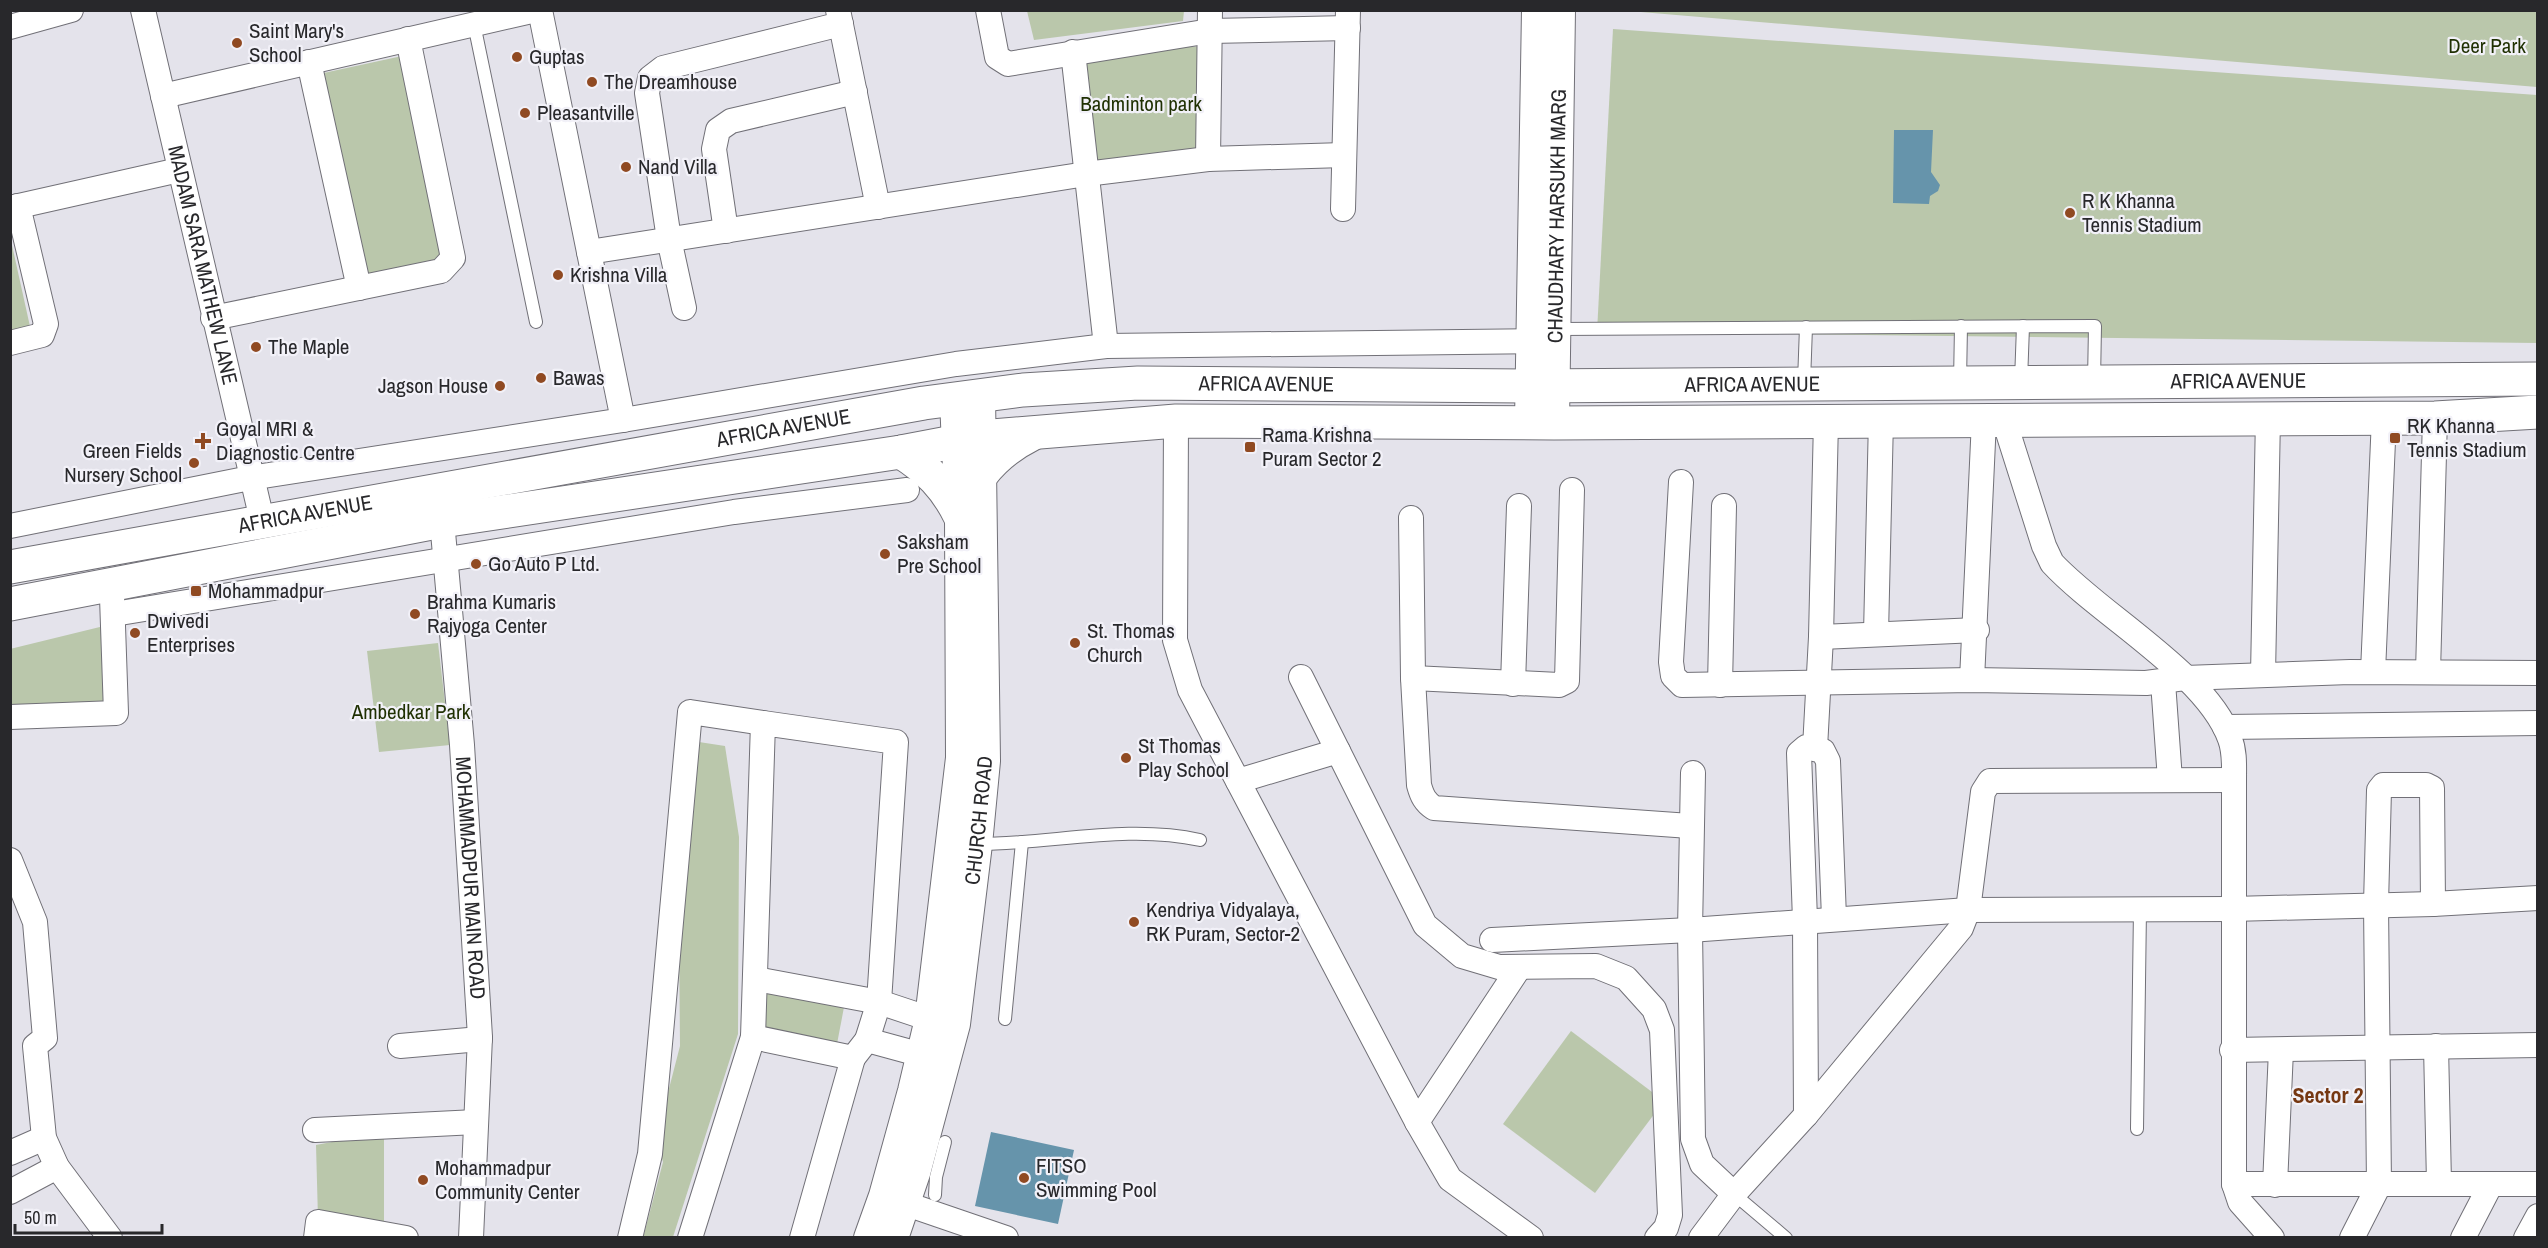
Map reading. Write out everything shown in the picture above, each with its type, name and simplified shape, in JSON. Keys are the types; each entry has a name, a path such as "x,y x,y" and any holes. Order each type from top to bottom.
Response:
{"main road":[{"name":"AFRICA AVENUE","path":"10,567 262,520 968,397 1023,390 1138,383 1543,386 2538,379"},
{"name":"AFRICA AVENUE","path":"10,604 112,598 442,521 901,452 969,438 1176,421 1542,422 2435,418 2538,412"},
{"path":"1429,420 1440,430 1464,436 1534,437 1669,434 1697,421"},
{"path":"982,474 993,460 1011,445 1034,433"},
{"path":"901,452 936,478 950,495 960,516"}],"street":[{"path":"10,27 71,10"},
{"name":"MADAM SARA MATHEW LANE","path":"143,10 250,478 262,520"},
{"path":"163,96 538,10 622,420"},
{"path":"988,10 997,57 1003,62 1015,64 1210,21 1348,19 1343,209"},
{"name":"CHAUDHARY HARSUKH MARG","path":"1537,10 1549,337"},
{"name":"CHAUDHARY HARSUKH MARG","path":"1542,422 1543,386 1549,337 1560,10"},
{"path":"684,308 669,239 647,93 650,78 663,68 839,17 878,207"},
{"path":"1208,159 1210,21"},
{"path":"213,318 441,271 453,258 408,39"},
{"path":"1073,52 1106,346"},
{"path":"309,62 359,288"},
{"path":"726,231 714,149 718,130 731,122 855,92"},
{"path":"589,252 1086,174 1208,159 1344,155"},
{"path":"10,343 42,335 46,324 14,207 179,170"},
{"path":"10,526 250,478 622,420 956,364 1106,346 1549,337"},
{"name":"CHURCH ROAD","path":"892,1238 895,1200 930,1019 961,758 960,516 969,438 968,397"},
{"path":"2263,675 2268,417"},
{"path":"2373,672 2384,418"},
{"path":"2428,672 2435,418"},
{"path":"1876,634 1881,419"},
{"path":"1972,680 1994,420"},
{"path":"1994,420 2052,563 2174,680 2205,698 2224,727 2234,752 2232,909 2234,1184 2240,1202 2272,1238"},
{"path":"1176,421 1175,639 1190,690 1417,1122 1450,1179 1531,1238"},
{"path":"1815,748 1821,637 1826,421"},
{"name":"CHURCH ROAD","path":"869,1238 895,1200 926,1175 955,1024 985,761 982,474 969,438"},
{"path":"852,459 860,496"},
{"path":"1681,482 1671,671 1682,685 1819,681 2174,680 2373,672 2538,673"},
{"path":"10,717 116,714 112,598 446,558 734,512 907,490"},
{"path":"1413,678 1559,685 1569,678 1572,490"},
{"path":"1513,684 1519,506"},
{"path":"1720,685 1724,506"},
{"path":"1411,518 1413,678 1419,785 1422,796 1434,808 1690,826"},
{"name":"MOHAMMADPUR MAIN ROAD","path":"442,521 462,745 480,1039 471,1238"},
{"path":"1821,637 1977,630"},
{"path":"1301,677 1425,925 1462,956 1499,967 1596,966 1626,978 1654,1009 1662,1030 1670,1215 1666,1228 1657,1238"},
{"path":"2169,780 2174,680"},
{"path":"630,1238 650,1154 690,712 896,742 879,1002 860,1049 802,1238"},
{"path":"690,1238 753,1036 763,723"},
{"path":"2224,727 2538,723"},
{"path":"1806,1115 1805,920 1799,753 1806,747 1823,751 1828,761 1834,918"},
{"path":"1238,781 1338,751"},
{"path":"1693,773 1690,826 1693,1139 1702,1164 1734,1194"},
{"path":"1701,1238 1734,1194 1806,1115 1953,940 1965,921 1968,910 1983,792 1990,781 2234,780"},
{"path":"2352,1238 2379,1185 2376,904 2379,790 2387,785 2429,785 2432,791 2433,904"},
{"path":"10,860 35,922 45,1038 35,1046 44,1138 57,1167 110,1238"},
{"path":"1492,940 1690,930 1968,910 2232,909 2433,904 2538,898"},
{"path":"1417,1122 1519,968"},
{"path":"756,979 879,1002 930,1019"},
{"path":"753,1036 922,1055"},
{"path":"400,1046 480,1039"},
{"path":"2232,1050 2538,1045"},
{"path":"2436,1046 2439,1183"},
{"path":"2275,1185 2281,1050"},
{"path":"315,1130 476,1122"},
{"path":"10,1153 44,1138"},
{"path":"10,1192 57,1167"},
{"path":"2234,1184 2538,1184"},
{"path":"2463,1238 2491,1184"},
{"path":"895,1200 953,1229 1006,1238"},
{"path":"2526,1238 2538,1216"},
{"path":"316,1238 318,1222 406,1238"}],"lane":[{"path":"474,24 536,321"},
{"path":"1959,383 1961,326"},
{"path":"2021,382 2023,326"},
{"path":"1549,337 1806,327 2095,326 2094,382"},
{"path":"1804,384 1806,327"},
{"path":"977,843 1022,842 1088,834 1167,833 1200,840"},
{"path":"1005,1018 1022,842"},
{"path":"2137,1129 2140,909"},
{"path":"935,1195 926,1175 945,1143"},
{"path":"1734,1194 1786,1238"}],"green space":[{"path":"1027,10 1184,11 1183,21 1034,40"},
{"name":"Deer Park","path":"1629,11 2537,11 2537,87 2525,86"},
{"name":"R K Khanna Tennis Stadium","path":"1613,29 2537,95 2537,343 1597,332"},
{"name":"Badminton park","path":"1202,46 1202,152 1093,162 1080,55"},
{"path":"402,56 446,258 363,276 319,74"},
{"path":"10,236 31,331 10,336"},
{"path":"108,625 112,711 11,714 10,649"},
{"name":"Ambedkar Park","path":"438,643 450,745 379,752 367,651"},
{"path":"699,742 725,746 739,837 738,1034 673,1237 643,1238 663,1162 656,1139 680,1046 679,929"},
{"path":"766,991 844,1007 837,1044 759,1028"},
{"path":"1571,1031 1664,1101 1595,1193 1503,1124"},
{"path":"384,1132 384,1229 318,1219 316,1145"}],"water":[{"path":"1894,130 1933,130 1931,172 1940,185 1938,191 1930,196 1929,204 1893,203"},
{"name":"FITSO Swimming Pool","path":"991,1132 1074,1150 1058,1224 975,1206"}],"place":[{"name":"Saint Mary's School","path":"237,43"},
{"name":"Guptas","path":"517,57"},
{"name":"The Dreamhouse","path":"592,82"},
{"name":"Pleasantville","path":"525,113"},
{"name":"Nand Villa","path":"626,167"},
{"name":"R K Khanna Tennis Stadium","path":"2070,213"},
{"name":"Krishna Villa","path":"558,275"},
{"name":"The Maple","path":"256,347"},
{"name":"Bawas","path":"541,378"},
{"name":"Jagson House","path":"500,386"},
{"name":"RK Khanna Tennis Stadium","path":"2395,438"},
{"name":"Goyal MRI & Diagnostic Centre","path":"203,441"},
{"name":"Rama Krishna Puram Sector 2","path":"1250,447"},
{"name":"Green Fields Nursery School","path":"194,463"},
{"name":"Saksham Pre School","path":"885,554"},
{"name":"Go Auto P Ltd.","path":"476,564"},
{"name":"Mohammadpur","path":"196,591"},
{"name":"Brahma Kumaris Rajyoga Center","path":"415,614"},
{"name":"Dwivedi Enterprises","path":"135,633"},
{"name":"St. Thomas Church","path":"1075,643"},
{"name":"St Thomas Play School","path":"1126,758"},
{"name":"Kendriya Vidyalaya, RK Puram, Sector-2","path":"1134,922"},
{"name":"FITSO Swimming Pool","path":"1024,1178"},
{"name":"Mohammadpur Community Center","path":"423,1180"}],"district":[{"name":"Sector 2","path":"2328,1095"}]}
